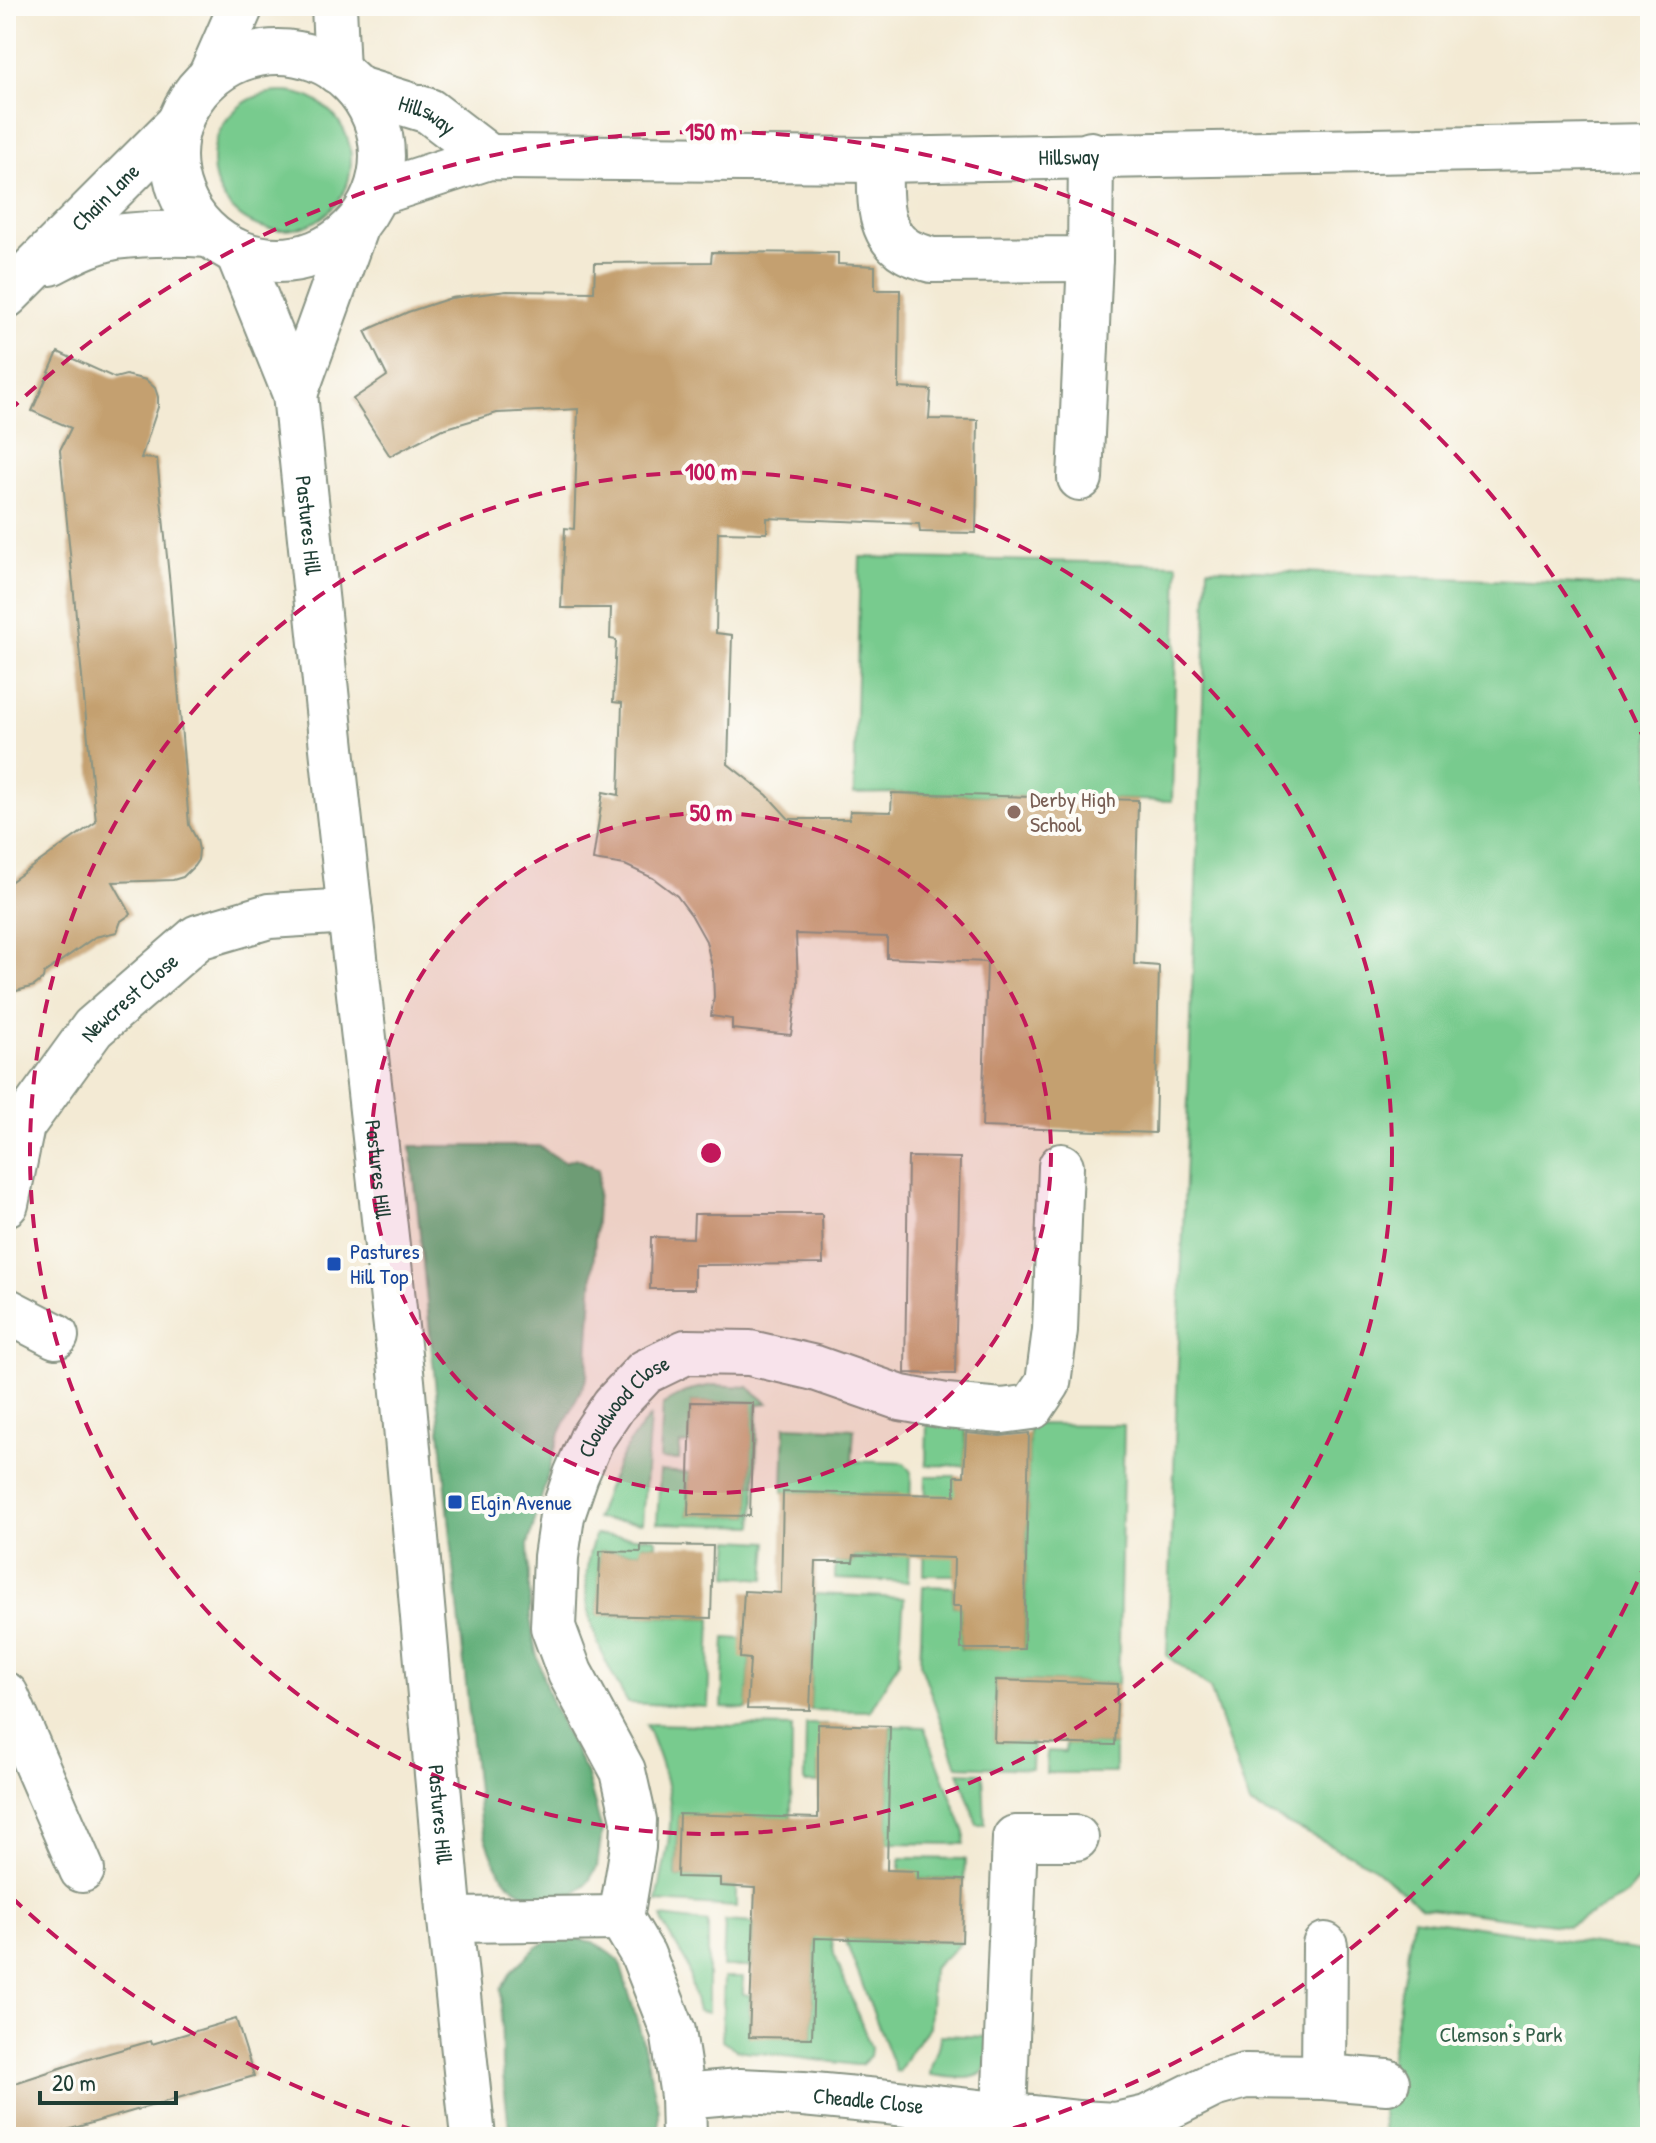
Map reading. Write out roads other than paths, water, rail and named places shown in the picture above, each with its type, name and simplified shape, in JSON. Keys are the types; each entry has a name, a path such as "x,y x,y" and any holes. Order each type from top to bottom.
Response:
{"street":[{"path":"210,77 243,58 280,52 318,60 347,80 374,114 383,154 365,211 321,252 279,261 224,244 189,212 177,183 174,153 180,122 192,98 210,77 241,6"},
{"path":"334,6 347,80"},
{"name":"Hillsway","path":"347,80 429,111 489,157"},
{"name":"Chain Lane","path":"18,285 180,122"},
{"name":"Hillsway","path":"365,211 489,157 880,160 1650,146"},
{"path":"1080,478 1090,259 1091,154"},
{"path":"880,160 880,209 889,236 906,251 931,260 1090,259"},
{"name":"Pastures Hill","path":"295,394 365,211"},
{"name":"Chain Lane","path":"18,285 76,250 112,238 172,233 224,244"},
{"name":"Pastures Hill","path":"224,244 295,394 402,1381 450,1920 473,2137"},
{"name":"Newcrest Close","path":"6,1204 22,1126 30,1114 93,1028 198,937 269,916 350,911"},
{"name":"Cloudwood Close","path":"621,1918 633,1847 634,1820 623,1771 570,1673 553,1627 556,1557 562,1516 592,1438 614,1405 645,1372 686,1352 750,1353 815,1368 901,1398 946,1406 1002,1411 1032,1407 1048,1383 1055,1330 1061,1166"},
{"path":"6,1310 56,1336"},
{"path":"6,1695 82,1870"},
{"path":"1004,2114 1015,1838 1076,1838"},
{"path":"450,1920 621,1918 643,1955 673,2031 683,2116"},
{"path":"1324,2077 1325,1945"},
{"name":"Cheadle Close","path":"683,2116 740,2091 803,2094 1151,2128 1213,2085 1245,2076 1387,2082"}],"place":[{"name":"Derby High School","path":"1014,812"},
{"name":"Pastures Hill Top","path":"334,1264"},
{"name":"Elgin Avenue","path":"455,1502"}],"park label":[{"name":"Clemson's Park","path":"1501,2034"}]}
